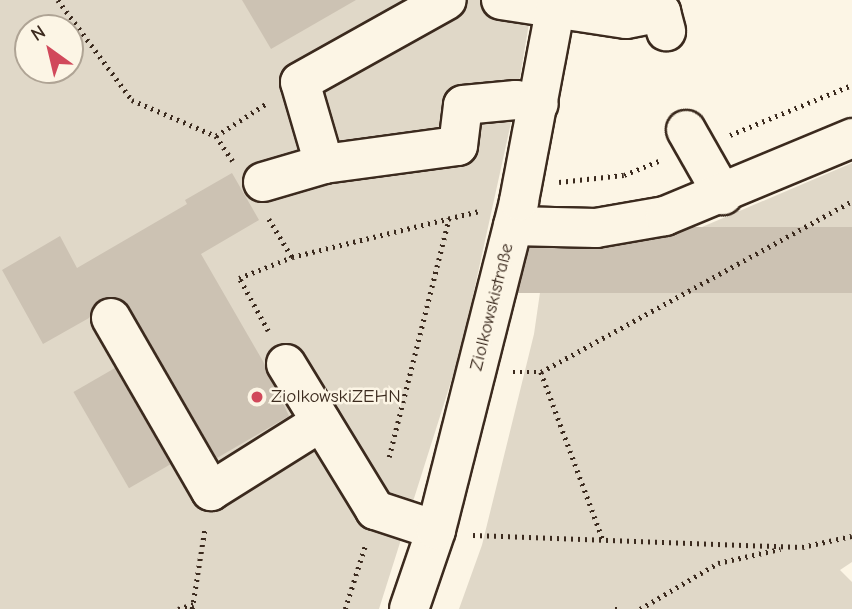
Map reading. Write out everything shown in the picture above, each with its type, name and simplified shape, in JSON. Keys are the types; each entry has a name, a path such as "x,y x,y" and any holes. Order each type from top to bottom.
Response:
{"street":[{"path":"324,164 300,82 447,0"},
{"path":"501,0 557,3 626,19 671,14"},
{"name":"Ziolkowskistraße","path":"409,609 436,530 516,213 557,3"},
{"path":"255,186 324,164 458,146 463,105 516,100 539,104"},
{"path":"686,130 723,195"},
{"path":"516,213 596,228 665,216 723,195 852,138"},
{"path":"111,318 211,491 321,422"},
{"path":"286,364 375,510 436,530"}],"path":[{"path":"58,0 132,100 216,135 255,186 292,257"},
{"path":"216,135 300,82"},
{"path":"478,365 541,372 852,201"},
{"path":"286,364 239,278 292,257 449,218 516,213"},
{"path":"345,609 375,510 449,218"},
{"path":"541,372 604,542"},
{"path":"178,609 192,606 211,491"},
{"path":"436,530 604,542 788,547"},
{"path":"643,608 718,563 852,536"}],"shaded area":[{"path":"0,0 533,0 516,100 461,350 379,609 0,609"},
{"path":"852,163 852,562 840,570 852,582 852,609 459,609 482,545 534,334 548,237 626,231 627,247 688,233"}],"building":[{"path":"242,0 356,0 271,49"},
{"path":"232,173 259,220 201,254 264,363 289,416 217,458 122,299 101,299 89,318 43,344 2,270 60,236 77,268 187,204 185,200"},
{"path":"512,227 852,227 852,293 512,293"},
{"path":"115,368 171,464 129,488 73,392"}],"place":[{"name":"ZiolkowskiZEHN","path":"257,397"}]}
